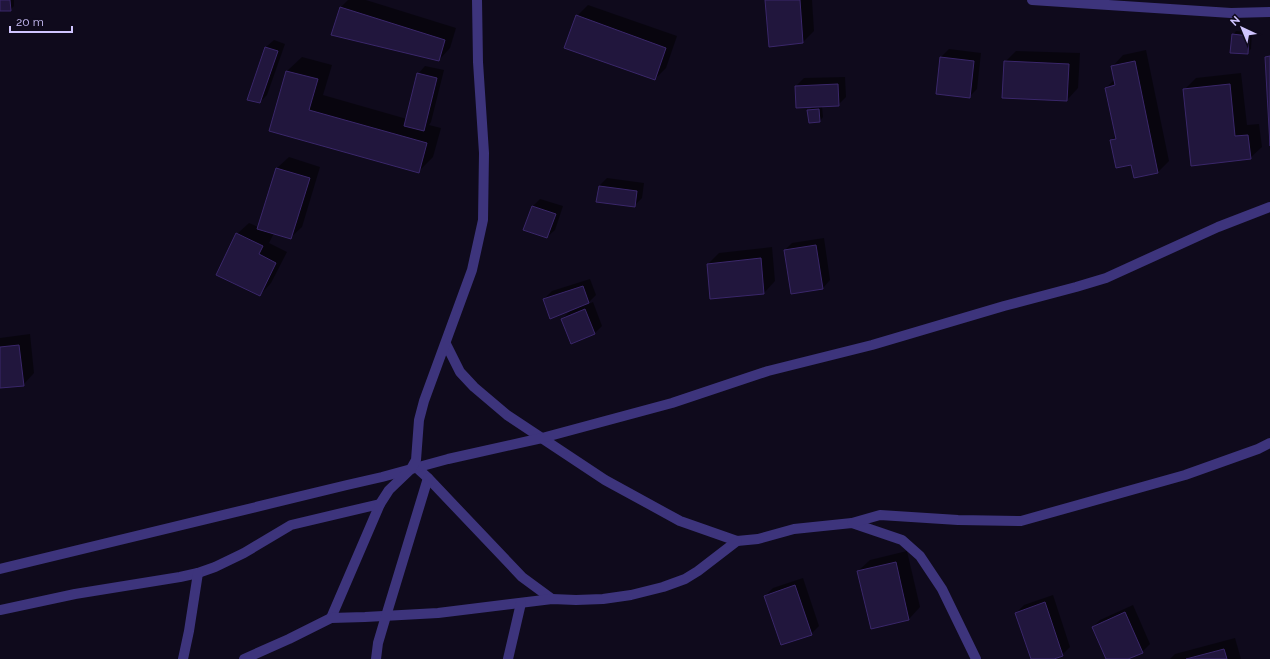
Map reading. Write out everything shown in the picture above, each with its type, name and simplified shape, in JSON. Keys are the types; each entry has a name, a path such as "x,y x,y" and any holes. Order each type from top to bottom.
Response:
{"street":[{"path":"331,618 380,504 389,490 414,469 419,420 424,402 472,270 483,220 484,153 478,62 477,0"},
{"path":"1032,0 1231,13 1270,12"},
{"path":"0,569 414,469 448,459 542,438 672,403 768,372 872,345 1106,278 1218,227 1270,207"},
{"path":"446,344 460,372 474,387 507,415 605,480 680,521 737,541 758,539 794,529 852,522 880,515 958,520 1021,521 1185,476 1258,449 1270,443"},
{"path":"414,469 428,478 522,577 552,599"},
{"path":"376,659 378,643 428,478"},
{"path":"0,610 75,594 180,578 198,573 215,567 244,553 291,525 380,504"},
{"path":"852,522 902,540 920,556 942,589 976,659"},
{"path":"244,659 331,618 438,613 552,599 603,599 631,595 663,587 685,579 698,572 737,541"},
{"path":"183,659 198,573"},
{"path":"508,659 521,602"}],"building":[{"path":"0,0 10,0 11,11 0,11"},
{"path":"765,0 800,0 803,43 769,47"},
{"path":"340,7 445,40 439,61 331,35"},
{"path":"576,15 666,48 655,80 564,48"},
{"path":"1232,34 1249,36 1248,54 1230,53"},
{"path":"265,47 278,51 260,103 247,100"},
{"path":"1270,56 1270,146 1265,57"},
{"path":"940,57 974,61 970,98 936,94"},
{"path":"1004,61 1069,64 1067,101 1002,98"},
{"path":"1135,61 1158,173 1134,178 1131,165 1116,168 1110,140 1116,139 1105,88 1115,85 1111,66"},
{"path":"286,71 318,79 309,110 427,143 419,173 269,131"},
{"path":"417,73 437,78 424,131 404,126"},
{"path":"838,84 839,106 796,108 795,86"},
{"path":"1230,84 1235,136 1248,135 1251,159 1191,166 1183,89"},
{"path":"819,109 820,122 809,123 807,110"},
{"path":"276,168 310,178 291,239 257,229"},
{"path":"599,186 637,191 635,207 596,202"},
{"path":"532,206 556,214 547,238 523,230"},
{"path":"236,233 263,246 259,254 276,263 260,296 216,275"},
{"path":"816,245 823,289 791,294 784,250"},
{"path":"761,258 764,294 710,299 707,264"},
{"path":"583,286 589,303 550,319 543,299"},
{"path":"585,309 595,334 571,344 561,319"},
{"path":"19,345 24,386 0,388 0,347"},
{"path":"896,562 909,620 871,629 857,571"},
{"path":"795,585 812,635 781,645 764,596"},
{"path":"1045,602 1063,656 1054,659 1031,659 1015,613"},
{"path":"1125,612 1143,653 1128,659 1106,659 1092,627"},
{"path":"1224,649 1227,659 1186,659"}]}
